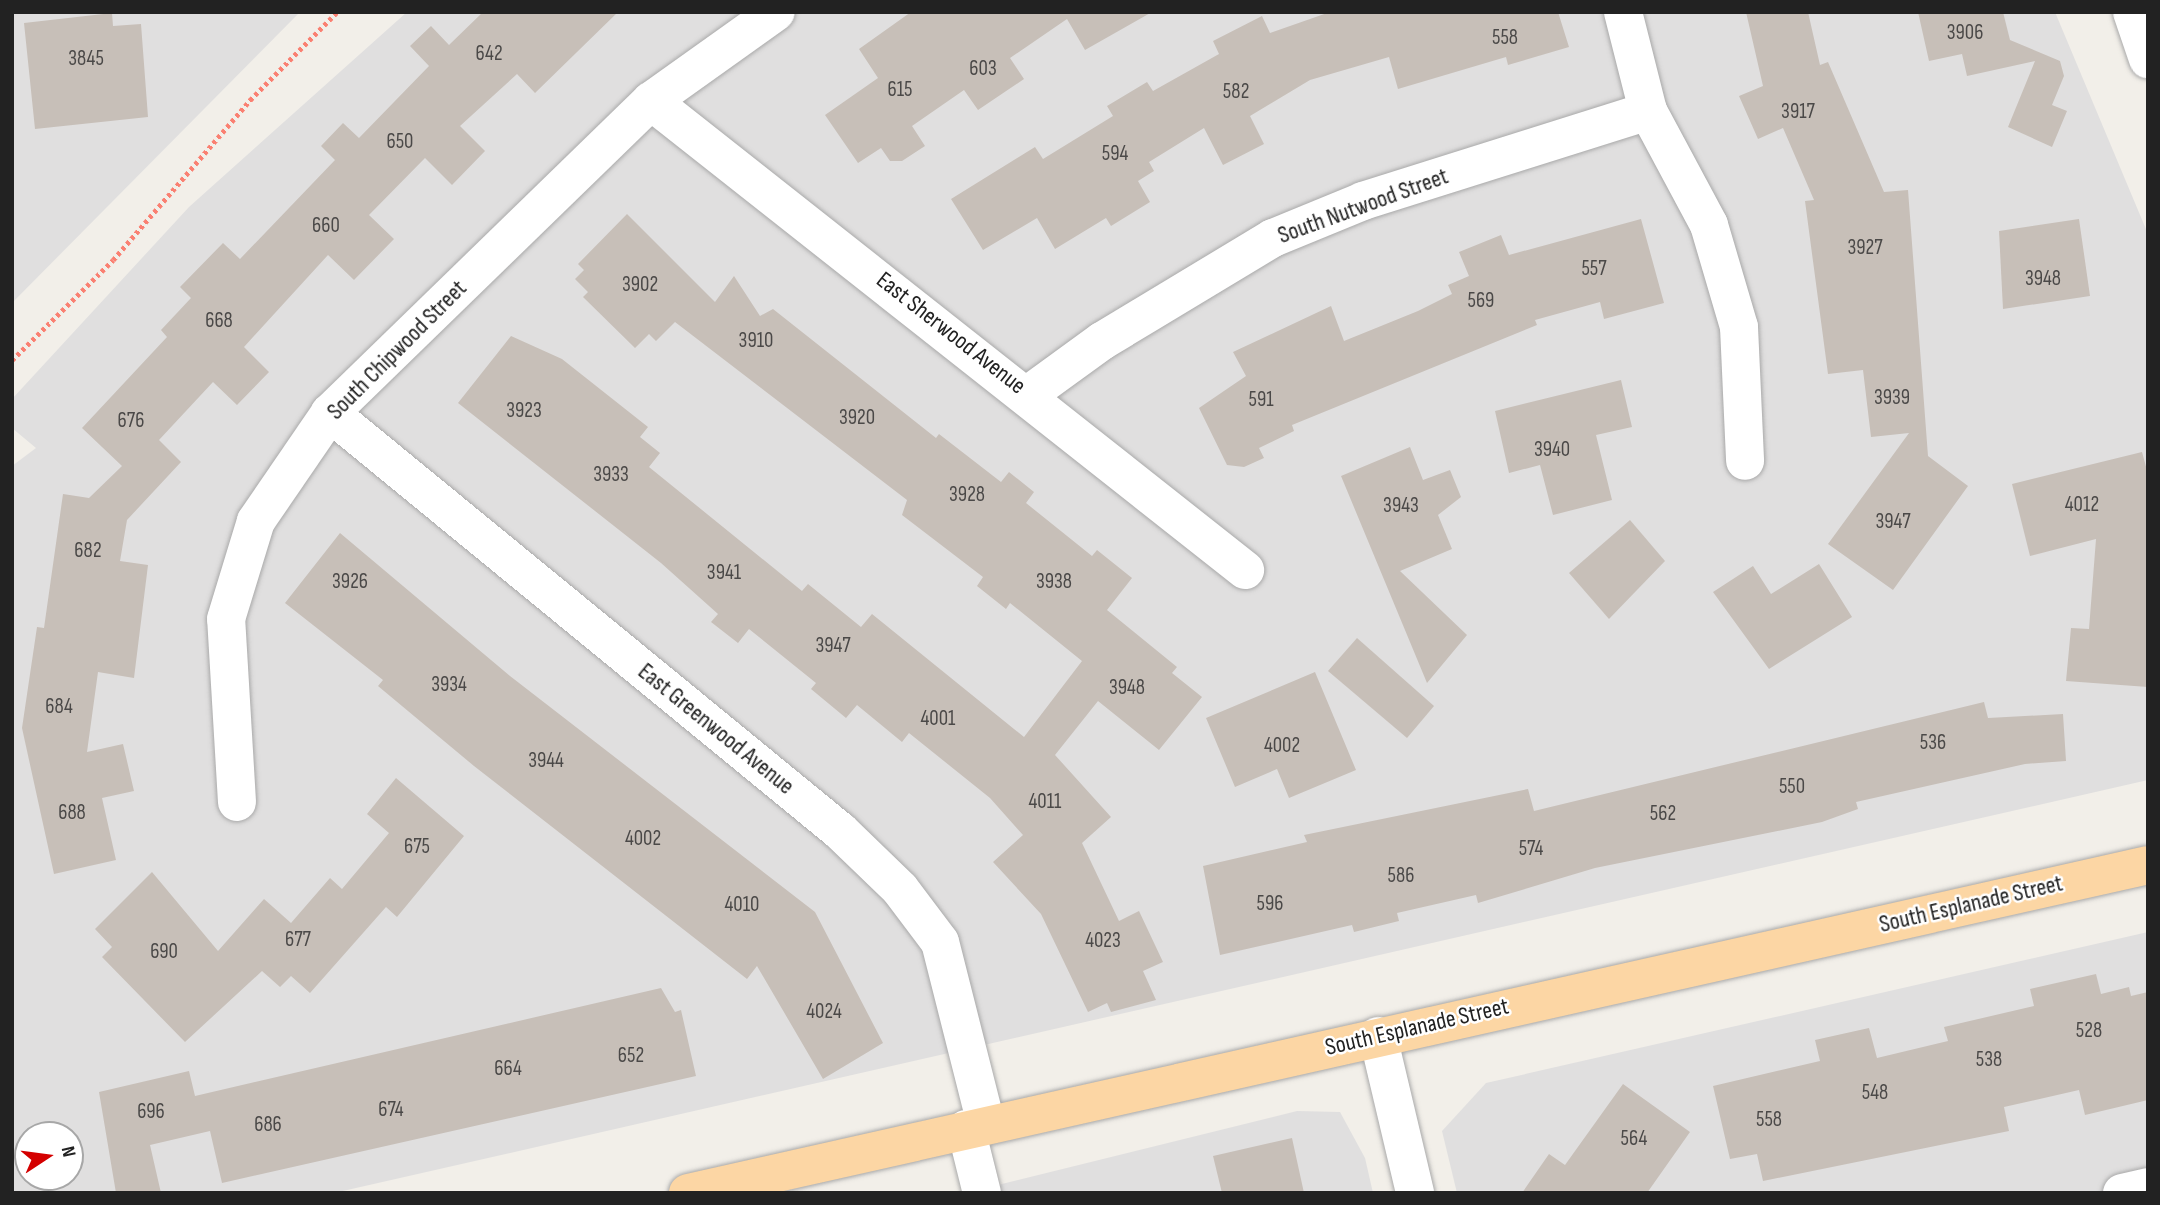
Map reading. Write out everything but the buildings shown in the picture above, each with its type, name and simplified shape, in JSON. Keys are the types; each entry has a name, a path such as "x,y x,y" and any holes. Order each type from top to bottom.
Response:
{"main road":[{"name":"South Esplanade Street","path":"688,1193 976,1126 2148,865"}],"street":[{"name":"South Chipwood Street","path":"237,802 226,619 256,521 330,413 651,101 776,12"},
{"path":"1623,12 1648,111 1709,225 1739,327 1745,461"},
{"path":"2132,12 2148,60"},
{"name":"East Sherwood Avenue","path":"651,101 1029,394 1245,570"},
{"name":"South Nutwood Street","path":"1029,394 1102,341 1273,238 1363,201 1648,111"},
{"name":"East Greenwood Avenue","path":"330,413 840,831 900,889 940,942 976,1126 982,1193"},
{"path":"1378,1036 1415,1193"},
{"path":"2122,1193 2148,1187"}],"path":[{"path":"12,360 113,260 250,100 337,12"}],"shaded area":[{"path":"12,12 300,12 12,303"},
{"path":"407,12 2055,12 2148,234 2148,780 334,1193 12,1193 12,466 36,448 12,428 12,399 189,207"},
{"path":"2148,932 2148,1193 1457,1193 1442,1131 1486,1083"},
{"path":"1297,1111 1340,1112 1365,1158 1373,1193 965,1193"}]}
